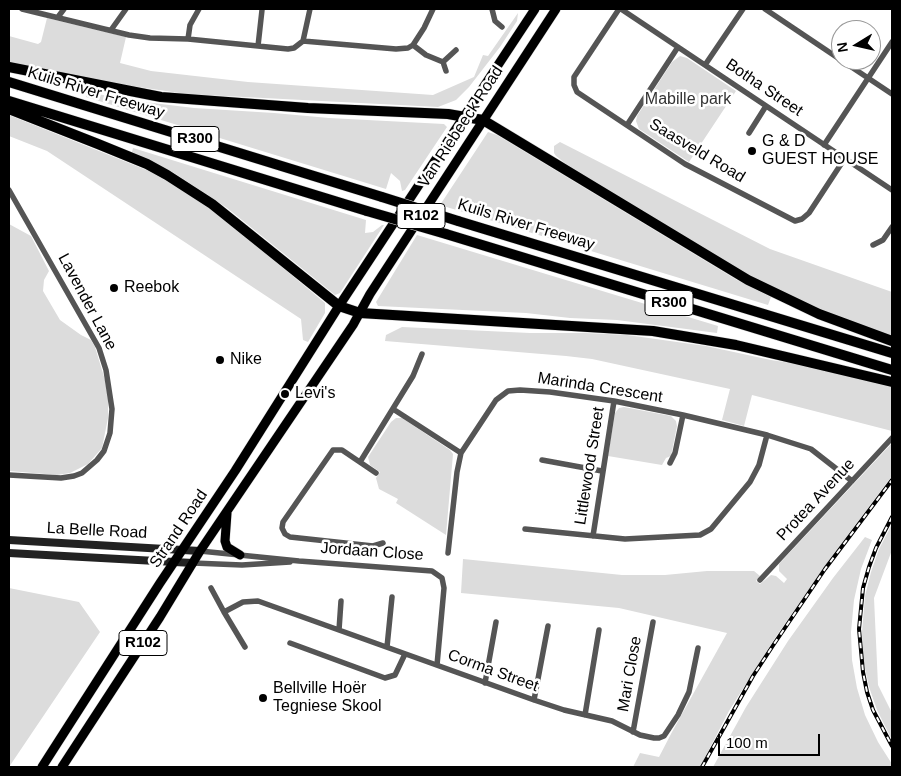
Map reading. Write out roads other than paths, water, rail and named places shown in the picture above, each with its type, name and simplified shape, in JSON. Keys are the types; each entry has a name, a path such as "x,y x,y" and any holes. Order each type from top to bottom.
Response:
{"highway":[{"path":"9,67 122,91 161,97 308,108 464,116 483,120 748,280 819,314 892,341"},
{"name":"Kuils River Freeway","path":"9,82 892,353"},
{"name":"Kuils River Freeway","path":"9,101 892,370"},
{"path":"9,109 147,164 189,188 233,220 339,306 360,313 654,331 736,345 892,382"}],"main road":[{"name":"Van Riebeeck Road","path":"339,306 535,9"},
{"name":"Van Riebeeck Road","path":"360,313 370,294 556,9"},
{"name":"Strand Road","path":"42,767 174,562 236,470 339,306"},
{"name":"Strand Road","path":"62,767 160,617 192,563 360,313"},
{"path":"228,511 225,541 227,547 240,555"},
{"name":"La Belle Road","path":"9,540 200,551"},
{"name":"La Belle Road","path":"9,553 192,563"}],"street":[{"path":"22,9 150,38 188,39 288,49 294,48 303,42 396,49 408,48 424,28 433,9"},
{"path":"58,17 64,9"},
{"path":"111,30 126,9"},
{"path":"188,39 190,25 199,9"},
{"path":"303,42 310,9"},
{"path":"492,9 495,20 502,26"},
{"name":"Botha Street","path":"620,9 892,190"},
{"name":"Saasveld Road","path":"620,9 574,77 573,81 577,92 685,164 795,220 802,219 809,213 844,158"},
{"path":"705,65 743,9"},
{"path":"765,9 831,53"},
{"path":"258,46 262,10"},
{"path":"824,145 867,77 892,42"},
{"path":"413,44 426,55 442,62 446,71"},
{"path":"627,125 678,47"},
{"path":"442,62 456,50"},
{"path":"856,70 892,94"},
{"path":"749,133 766,106"},
{"name":"Lavender Lane","path":"9,190 99,348 106,370 112,409 110,433 104,451 82,473 61,478 9,475"},
{"path":"872,245 883,240 892,227"},
{"path":"360,462 413,376 422,354"},
{"name":"Marinda Crescent","path":"448,553 457,472 461,453 496,400 508,391 550,392 614,400 767,435 818,453 852,481"},
{"name":"Littlewood Street","path":"593,536 614,400"},
{"path":"393,409 461,453"},
{"path":"670,464 676,453 683,415"},
{"path":"525,529 625,539 700,535 711,530 756,472 767,435"},
{"name":"Protea Avenue","path":"760,580 892,438"},
{"path":"376,473 342,450 336,449 331,452 283,522 283,530 290,537 373,546 383,543"},
{"path":"542,460 602,471"},
{"name":"Jordaan Close","path":"200,551 299,561 418,569 437,573 444,582 437,665"},
{"name":"Jordaan Close","path":"192,563 242,565 299,561"},
{"path":"211,588 245,647"},
{"path":"387,647 392,598"},
{"name":"Corma Street","path":"224,612 243,602 258,601 534,700 564,710 612,721 640,735 654,738 660,738 668,731 678,715 689,692 698,648"},
{"path":"339,630 341,601"},
{"path":"486,683 496,622"},
{"name":"Mari Close","path":"633,732 653,622"},
{"path":"534,700 548,626"},
{"path":"584,715 600,630"},
{"path":"290,643 385,678 395,675 405,654"}],"railway":[{"path":"702,767 753,676 774,644 825,569 892,480"},
{"path":"892,517 876,548 869,567 863,588 859,629 867,692 873,710 892,746"}],"place":[{"name":"G & D GUEST HOUSE","path":"752,151"},
{"name":"Reebok","path":"114,288"},
{"name":"Nike","path":"220,360"},
{"name":"Levi's","path":"285,394"},
{"name":"Bellville Hoër Tegniese Skool","path":"263,698"}],"park label":[{"name":"Mabille park","path":"688,100"}]}
